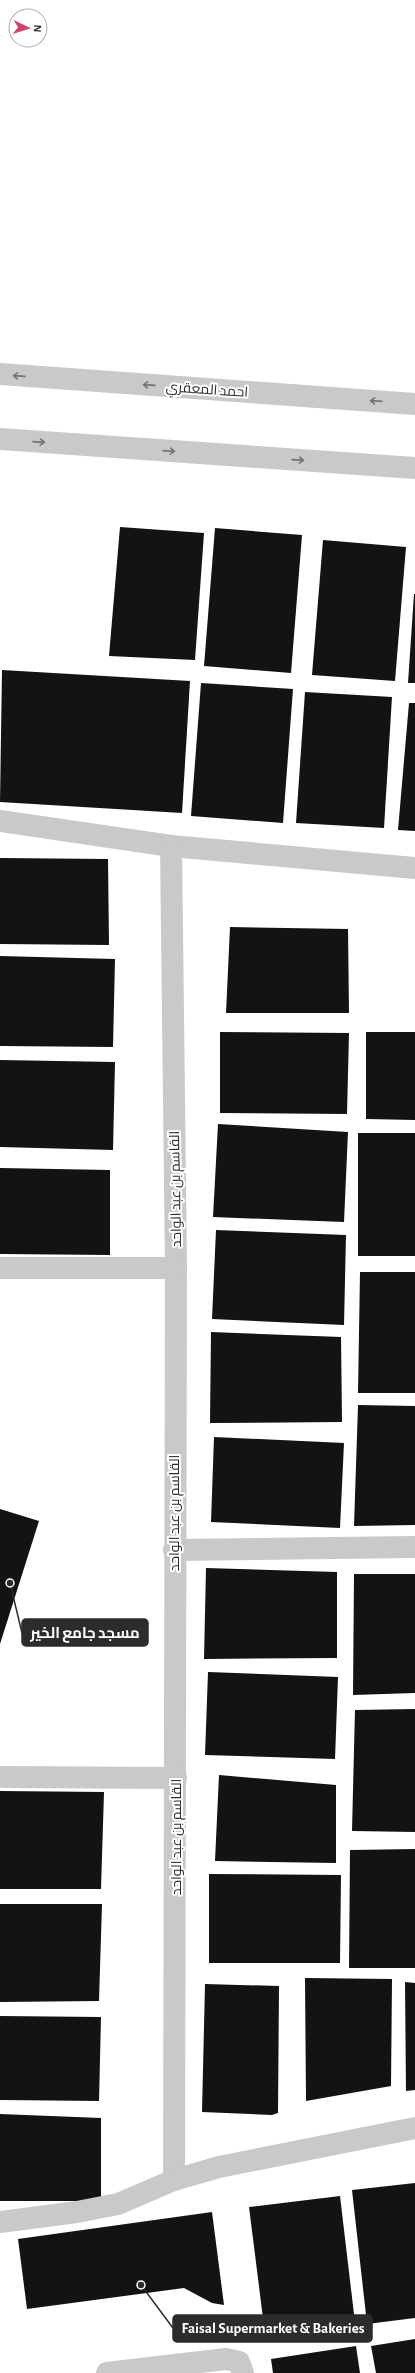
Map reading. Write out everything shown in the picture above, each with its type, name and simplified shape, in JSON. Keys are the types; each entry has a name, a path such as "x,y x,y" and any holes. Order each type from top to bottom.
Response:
{"street":[{"name":"احمد المعقري","path":"0,374 415,404"},
{"path":"0,439 415,468"},
{"path":"0,821 171,846 415,868"},
{"name":"القاسم بن عبد الواحد","path":"171,846 176,1268 174,1550 176,1778 174,2180"},
{"path":"0,1268 176,1268"},
{"path":"174,1550 415,1547"},
{"path":"0,1777 176,1778"},
{"path":"0,2222 77,2212 118,2204 174,2180 219,2167 415,2128"},
{"path":"107,2373 226,2359 239,2362 243,2373"}],"building":[{"path":"120,527 204,533 195,660 109,656"},
{"path":"215,528 302,535 291,673 204,666"},
{"path":"323,540 406,547 395,681 312,675"},
{"path":"414,594 415,683 408,683"},
{"path":"2,670 190,681 182,813 0,802"},
{"path":"201,683 293,689 283,823 191,816"},
{"path":"305,692 392,697 384,828 296,823"},
{"path":"409,703 415,703 415,831 398,830"},
{"path":"0,858 108,859 109,945 0,944"},
{"path":"230,927 348,929 349,1013 226,1013"},
{"path":"0,956 115,959 113,1047 0,1046"},
{"path":"220,1032 349,1033 347,1114 220,1113"},
{"path":"366,1032 415,1032 415,1120 366,1119"},
{"path":"0,1060 115,1062 113,1150 0,1147"},
{"path":"218,1124 348,1132 344,1222 213,1217"},
{"path":"358,1133 415,1133 415,1256 358,1256"},
{"path":"0,1168 110,1170 110,1255 0,1254"},
{"path":"216,1230 346,1235 344,1325 212,1319"},
{"path":"360,1272 415,1272 415,1393 358,1393"},
{"path":"211,1332 341,1337 342,1422 210,1423"},
{"path":"358,1405 415,1406 415,1525 354,1526"},
{"path":"214,1437 344,1443 340,1528 211,1522"},
{"path":"0,1509 39,1521 0,1644"},
{"path":"206,1568 337,1572 337,1658 204,1659"},
{"path":"354,1574 415,1574 415,1693 353,1695"},
{"path":"208,1672 338,1677 335,1759 205,1755"},
{"path":"415,1709 415,1832 352,1831 355,1710"},
{"path":"219,1775 336,1785 336,1863 215,1861"},
{"path":"0,1791 104,1792 101,1889 0,1889"},
{"path":"415,1849 415,1968 349,1968 350,1850"},
{"path":"209,1874 341,1875 340,1963 209,1963"},
{"path":"0,1904 102,1904 99,2001 0,2002"},
{"path":"305,1978 392,1979 391,2086 306,2101"},
{"path":"405,1982 415,1983 415,2090 406,2091"},
{"path":"205,1984 279,1986 278,2113 272,2115 202,2112"},
{"path":"0,2016 101,2017 99,2101 0,2100"},
{"path":"0,2114 101,2118 101,2201 0,2201"},
{"path":"415,2183 415,2318 367,2324 352,2190"},
{"path":"340,2196 356,2331 266,2342 249,2207"},
{"path":"212,2212 224,2305 212,2303 184,2288 27,2309 18,2239"},
{"path":"415,2339 415,2373 376,2373 371,2346"},
{"path":"356,2346 360,2373 273,2373 271,2359"}],"place":[{"name":"مسجد جامع الخير","path":"10,1583"},
{"name":"Faisal Supermarket & Bakeries","path":"141,2285"}]}
